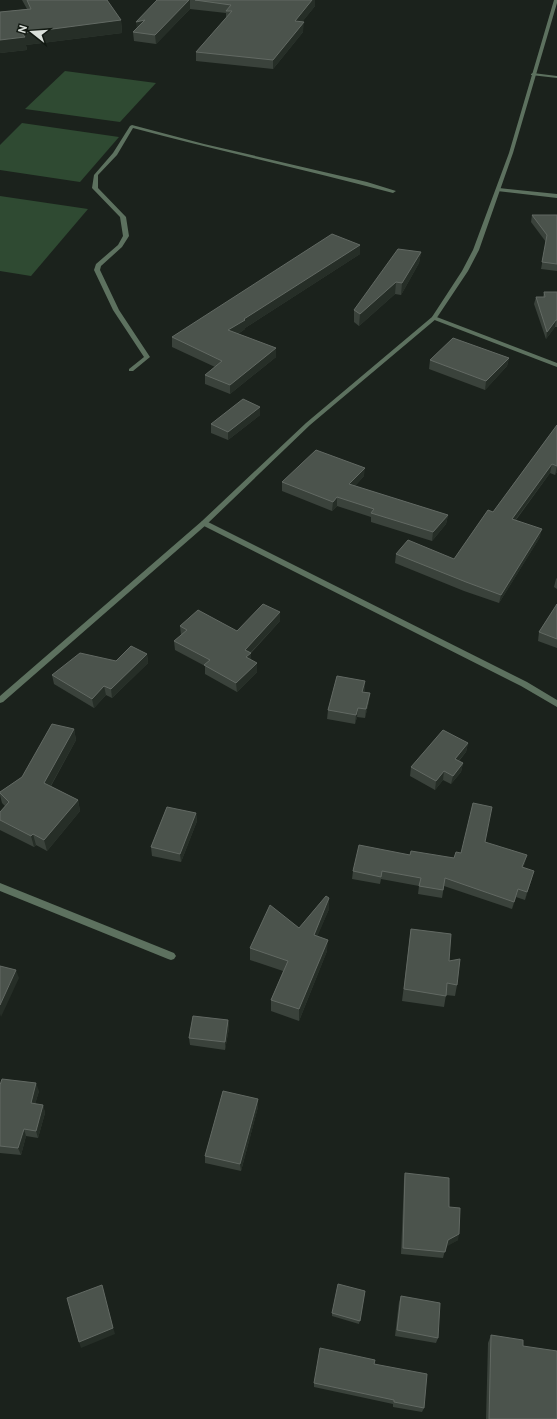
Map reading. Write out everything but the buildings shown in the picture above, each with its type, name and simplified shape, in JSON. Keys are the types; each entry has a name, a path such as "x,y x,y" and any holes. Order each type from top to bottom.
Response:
{"street":[{"path":"0,700 204,523 308,424 434,318 465,271 476,250 499,190 511,153 556,0"},
{"path":"533,74 557,77"},
{"path":"131,370 147,357 116,310 97,270 98,265 120,246 126,236 123,217 95,188 96,175 115,154 132,126 203,145 393,191"},
{"path":"499,190 557,196"},
{"path":"434,318 557,365"},
{"path":"204,523 524,684 557,704"},
{"path":"0,887 171,956"}],"green space":[{"path":"65,71 156,83 120,122 25,109"},
{"path":"22,123 119,137 80,182 0,170 0,145"},
{"path":"0,196 88,209 31,276 0,271"}]}
